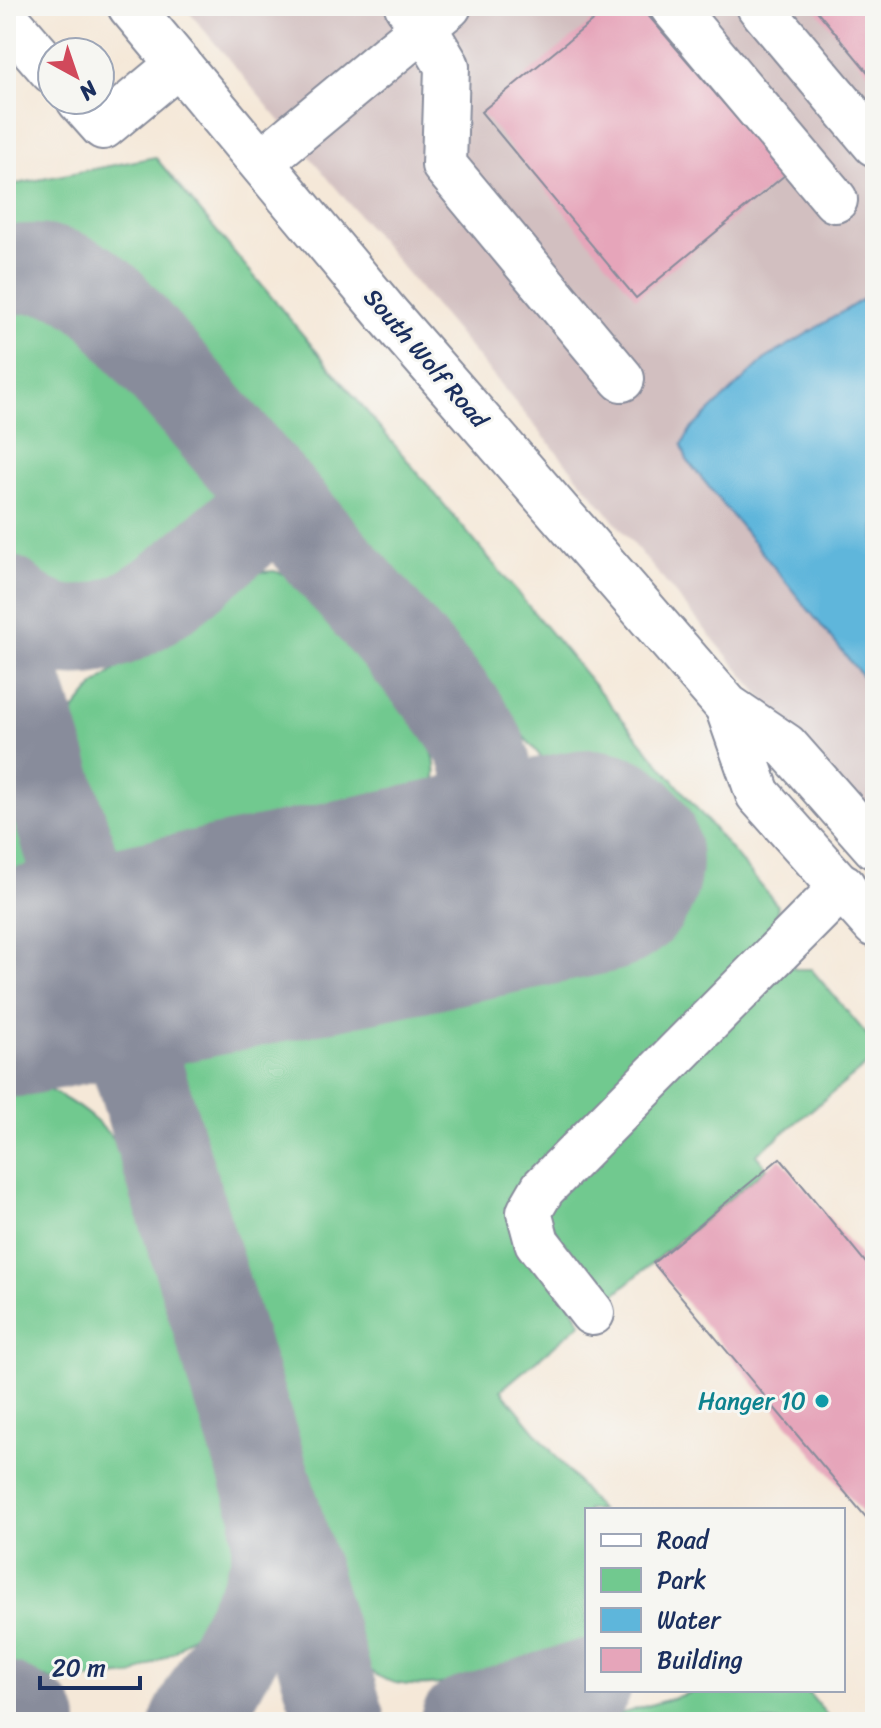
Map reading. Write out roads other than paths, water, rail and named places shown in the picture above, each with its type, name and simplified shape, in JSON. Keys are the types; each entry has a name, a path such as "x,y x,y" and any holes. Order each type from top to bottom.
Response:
{"main road":[{"name":"South Wolf Road","path":"130,6 387,314 727,706 786,746 875,847"},
{"path":"672,6 835,200"},
{"path":"759,6 875,144"},
{"path":"261,162 427,13 447,66 444,165 622,379"},
{"path":"6,18 31,67"},
{"path":"93,116 103,127 179,64"},
{"name":"South Wolf Road","path":"727,706 758,794 875,925"},
{"path":"592,1313 537,1242 529,1212 543,1188 843,886"}],"water":[{"path":"865,298 875,303 875,692 687,460 682,445 690,430 764,360"}],"place":[{"name":"Hanger 10","path":"822,1401"}]}
